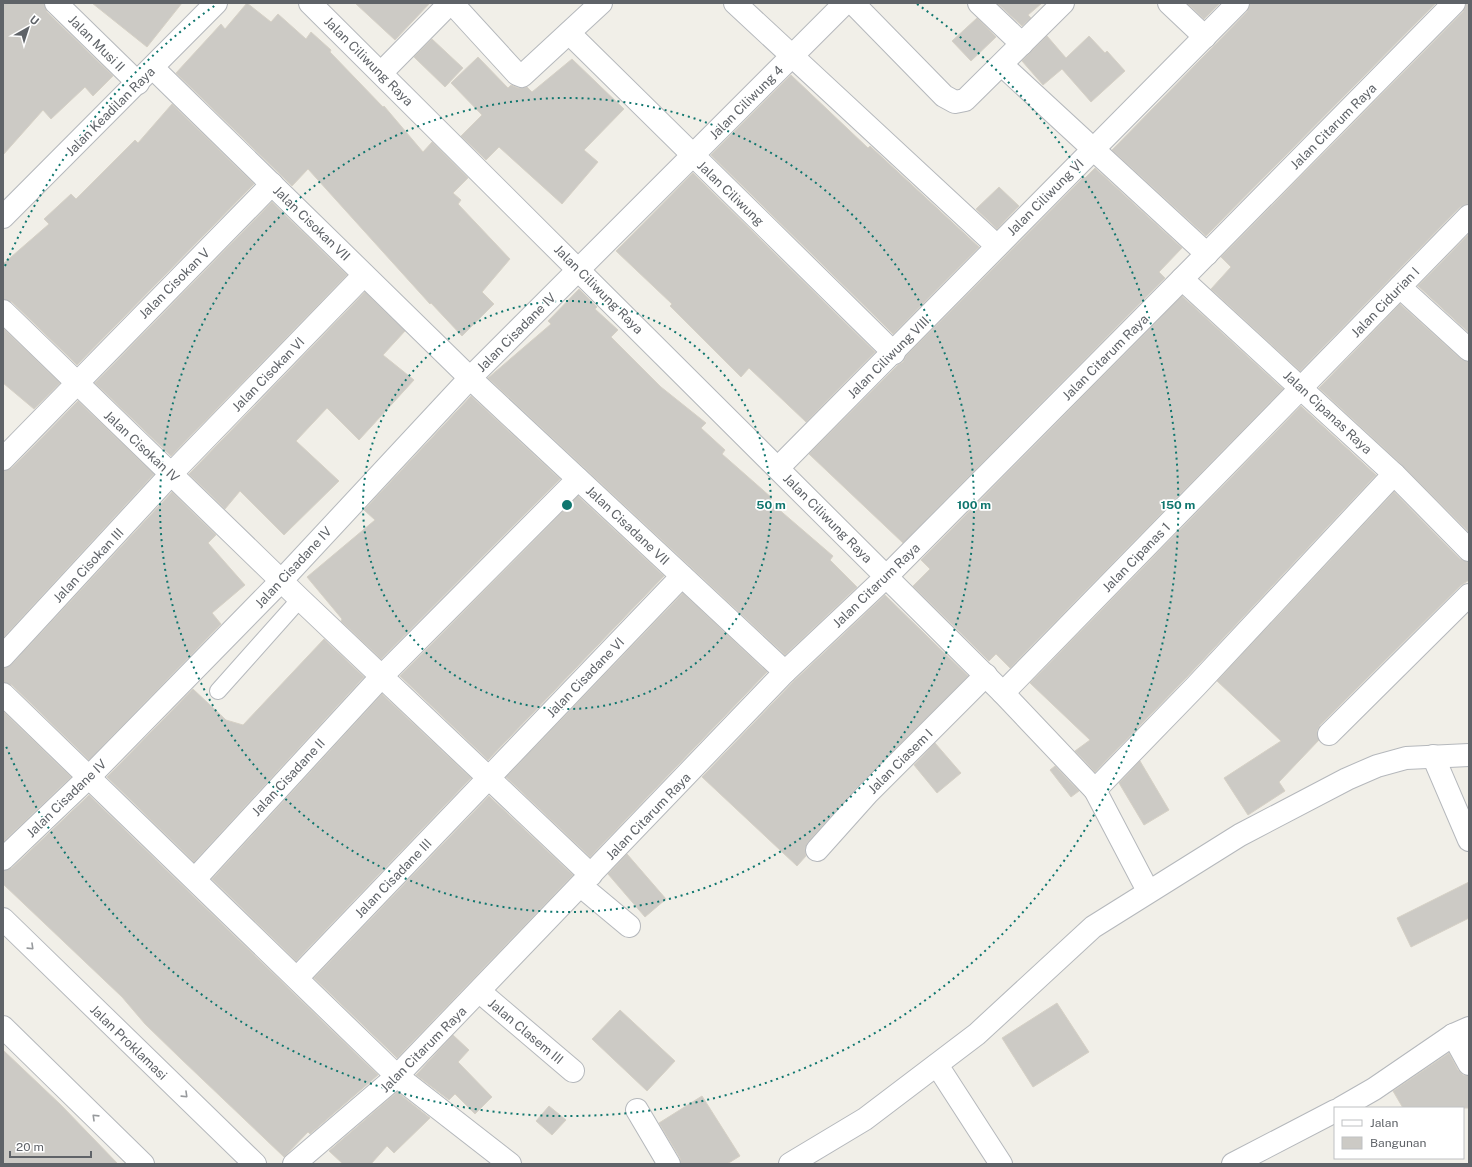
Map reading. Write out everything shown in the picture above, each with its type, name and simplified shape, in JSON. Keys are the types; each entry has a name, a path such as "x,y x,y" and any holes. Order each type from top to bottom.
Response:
{"street":[{"name":"Jalan Musi II","path":"56,3 138,83"},
{"name":"Jalan Keadilan Raya","path":"3,217 153,68 216,3"},
{"name":"Jalan Ciliwung Raya","path":"310,3 887,576 1003,693 1095,790 1148,891"},
{"path":"381,73 451,3 517,74 522,76 601,3"},
{"path":"734,3 997,246"},
{"name":"Jalan Ciliwung 4","path":"578,269 845,3"},
{"path":"853,3 944,96 955,102 965,100 1063,3"},
{"path":"979,3 1022,44"},
{"path":"1169,3 1205,37"},
{"name":"Jalan Ciliwung VI","path":"997,246 1238,3"},
{"name":"Jalan Citarum Raya","path":"294,1164 397,1076 480,992 785,672 887,576 1454,3"},
{"name":"Jalan Ciliwung","path":"569,33 894,353"},
{"path":"1002,65 1207,254"},
{"name":"Jalan Cisokan VII","path":"153,68 470,378"},
{"name":"Jalan Cisokan V","path":"3,459 272,184"},
{"name":"Jalan Cidurian I","path":"1302,388 1469,216"},
{"name":"Jalan Ciliwung VIII","path":"778,468 894,353 997,246"},
{"name":"Jalan Cisadane IV","path":"3,860 90,776 281,580 470,378 578,269"},
{"name":"Jalan Cisokan VI","path":"172,473 364,274"},
{"name":"Jalan Cipanas Raya","path":"1182,279 1394,474 1469,550"},
{"path":"1400,287 1469,350"},
{"name":"Jalan Cisokan IV","path":"3,311 76,383 172,473 300,599 488,778 629,926"},
{"name":"Jalan Cisadane VII","path":"470,378 785,672"},
{"name":"Jalan Cipanas 1","path":"1003,693 1302,388"},
{"name":"Jalan Cisokan III","path":"3,656 172,473"},
{"path":"1095,790 1196,686 1394,474"},
{"name":"Jalan Cisadane II","path":"195,878 382,676 578,479"},
{"name":"Jalan Cisadane VI","path":"488,778 682,576"},
{"path":"1329,734 1469,595"},
{"name":"Jalan Ciasem I","path":"817,850 868,792 986,676"},
{"path":"3,694 90,776 397,1076 510,1164"},
{"path":"790,1164 865,1119 977,1034 1094,928 1148,891 1240,835 1347,779 1377,766 1406,758 1469,755"},
{"path":"1433,756 1469,840"},
{"name":"Jalan Cisadane III","path":"297,978 488,778"},
{"name":"Jalan Proklamasi","path":"3,919 255,1164"},
{"name":"Jalan Clasem III","path":"480,992 573,1071"},
{"path":"3,1027 143,1164"},
{"path":"1342,1107 1374,1089 1461,1031 1469,1064"},
{"path":"936,1065 1001,1164"},
{"path":"637,1110 668,1164"},
{"path":"1233,1164 1334,1112"}],"lane":[{"path":"218,691 300,599"}],"building":[{"path":"3,3 44,3 47,12 113,76 93,96 85,87 51,119 43,110 3,155"},
{"path":"92,3 182,3 147,47"},
{"path":"247,3 271,22 278,14 306,39 311,32 331,50 330,52 383,107 384,106 423,152 432,142 468,178 453,193 461,200 458,204 510,259 482,292 494,304 462,336 431,303 430,304 308,169 292,186 176,73 221,24 225,29"},
{"path":"355,3 430,3 395,40"},
{"path":"997,3 1042,3 1028,15 1031,18 1022,26"},
{"path":"1187,3 1220,3 1204,19"},
{"path":"1250,3 1436,3 1206,236 1112,150 1247,12"},
{"path":"1466,3 1469,3 1469,204 1460,207 1300,371 1211,289 1231,267 1221,257 1463,12"},
{"path":"977,18 996,37 971,61 952,41"},
{"path":"1047,36 1066,58 1089,36 1105,53 1107,51 1125,71 1091,102 1062,69 1043,85 1022,61"},
{"path":"432,39 463,68 445,87 414,57"},
{"path":"478,57 508,88 511,85 518,88 527,87 532,92 572,59 624,109 584,150 598,162 562,204 499,147 486,160 461,136 482,115 451,83"},
{"path":"791,75 868,148 870,146 979,247 893,334 711,155"},
{"path":"172,104 254,184 77,365 12,302 3,299 3,264 49,224 44,219 71,194 76,199 135,140 138,143"},
{"path":"1095,168 1182,248 1159,272 1165,278 903,543 809,454 898,365 903,362 906,356 1084,177 1085,178"},
{"path":"693,173 875,352 806,422 749,368 741,377 670,306 672,304 616,251"},
{"path":"999,187 1019,206 997,229 976,209"},
{"path":"272,202 347,275 171,456 95,383"},
{"path":"1469,234 1469,333 1418,286"},
{"path":"579,289 597,307 595,309 618,330 611,337 661,387 706,423 701,428 725,450 722,454 772,498 769,501 833,556 830,560 857,587 785,655 488,378 551,324 548,321"},
{"path":"365,292 405,331 383,355 414,380 359,440 327,408 296,441 339,481 284,535 240,491 225,509 189,474"},
{"path":"1182,296 1283,389 1010,668 996,654 989,661 913,586 930,569 921,560"},
{"path":"1400,304 1461,359 1469,362 1469,532 1402,465 1319,388"},
{"path":"3,328 60,383 34,409 3,383"},
{"path":"471,396 560,479 381,659 341,621 342,619 307,577 375,520 364,510"},
{"path":"78,401 154,474 3,638 3,471 12,468"},
{"path":"1301,406 1376,475 1187,677 1095,772 1075,751 1090,740 1030,683"},
{"path":"172,492 216,535 208,543 245,585 212,613 221,624 89,760 12,685 3,682 3,668 12,664"},
{"path":"1394,492 1460,559 1469,562 1469,580 1460,586 1320,725 1317,731 1319,740 1279,782 1285,791 1248,815 1224,778 1281,741 1217,681"},
{"path":"578,496 664,576 488,760 400,676"},
{"path":"683,593 767,672 590,857 506,777"},
{"path":"885,595 968,676 859,785 808,842 805,848 806,856 797,866 702,777 794,681"},
{"path":"324,639 364,677 194,862 107,777 193,689 226,720 243,725"},
{"path":"382,694 471,778 296,961 212,879"},
{"path":"3,711 71,777 3,842"},
{"path":"935,743 961,773 937,793 914,765"},
{"path":"1140,761 1169,810 1144,825 1119,783"},
{"path":"1055,766 1079,791 1071,797 1050,770"},
{"path":"89,795 378,1075 310,1134 308,1132 284,1157 145,1024 122,997 3,884 3,871 12,868"},
{"path":"489,796 573,875 397,1058 314,978"},
{"path":"627,854 666,899 645,917 608,874"},
{"path":"1469,882 1469,918 1411,947 1397,918"},
{"path":"1057,1003 1089,1052 1033,1087 1002,1038"},
{"path":"620,1010 675,1061 647,1091 592,1039"},
{"path":"453,1035 469,1050 458,1062 492,1097 475,1114 455,1094 449,1100 416,1075"},
{"path":"3,1050 61,1105 118,1164 3,1164"},
{"path":"1449,1053 1458,1070 1463,1075 1469,1076 1469,1108 1402,1107 1393,1091"},
{"path":"397,1092 430,1118 394,1153 387,1146 371,1164 343,1164 329,1151"},
{"path":"702,1096 740,1156 727,1164 681,1164 680,1158 659,1123"},
{"path":"549,1106 566,1120 552,1135 536,1121"}]}
